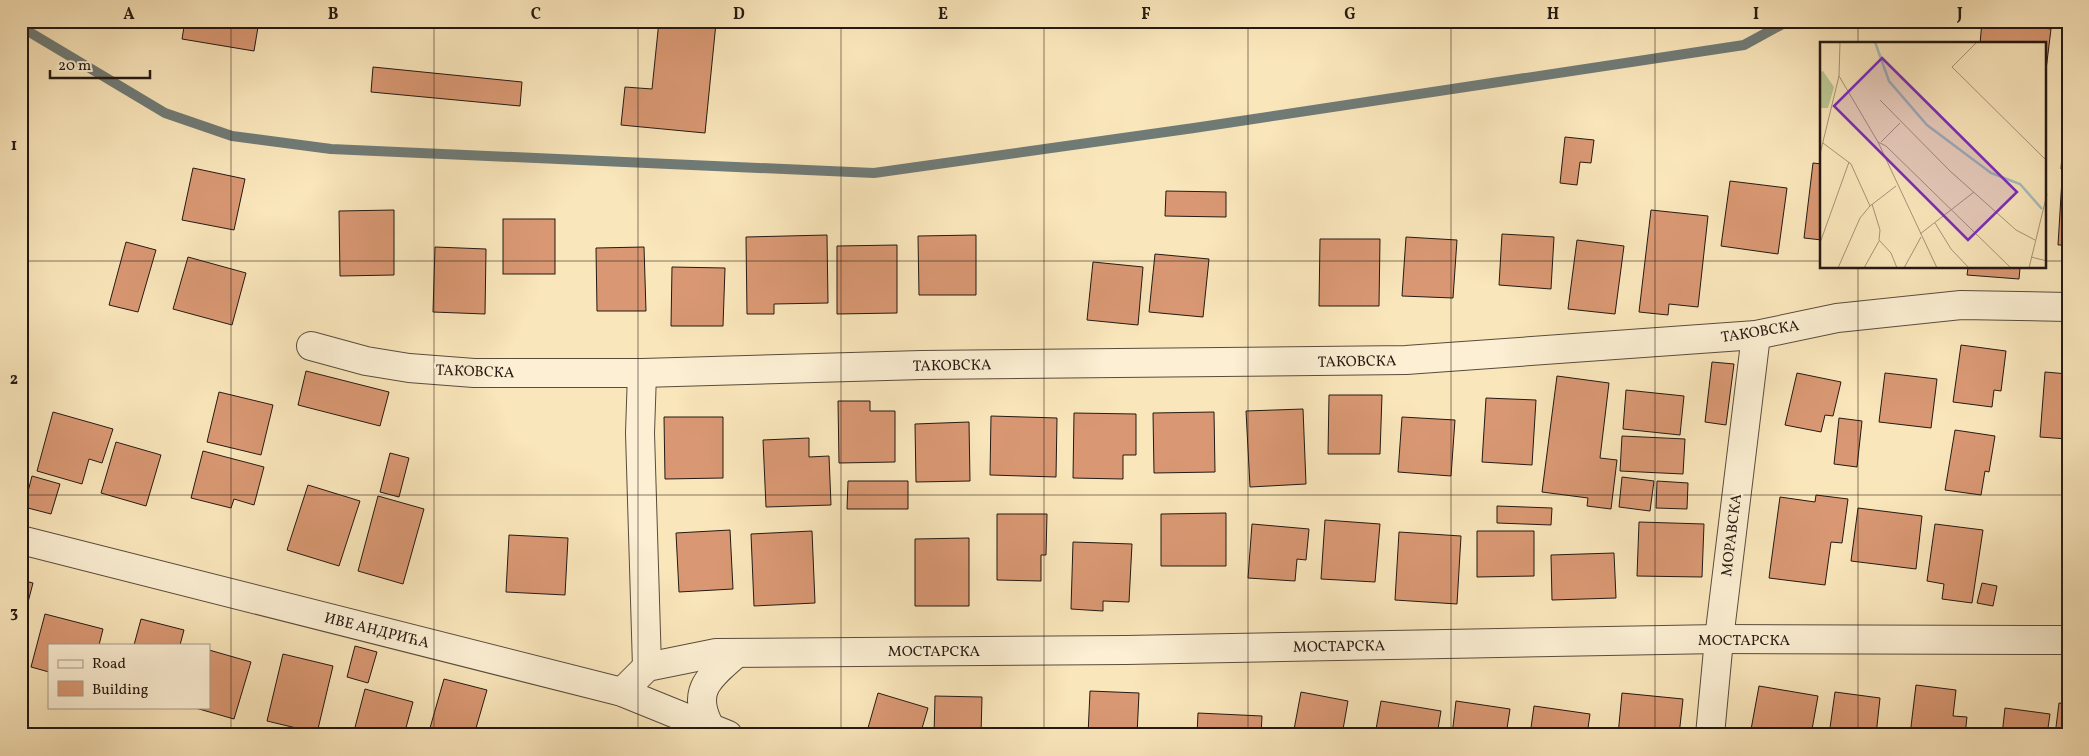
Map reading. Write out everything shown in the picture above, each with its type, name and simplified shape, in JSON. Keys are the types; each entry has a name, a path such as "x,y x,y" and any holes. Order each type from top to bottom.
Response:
{"street":[{"name":"ТАКОВСКА","path":"311,346 366,361 418,369 474,373 642,373 922,365 1406,360 1756,335 1837,318 1960,305 2068,307"},
{"name":"МОРАВСКА","path":"1710,735 1719,639 1756,335"},
{"path":"622,692 647,667 640,433 642,373"},
{"name":"ИВЕ АНДРИЋА","path":"21,540 622,692 719,731"},
{"name":"МОСТАРСКА","path":"647,667 716,653 1126,650 1719,639 2068,640"},
{"path":"719,731 703,714 701,699 712,675 737,653"}],"building":[{"path":"185,21 259,21 254,51 182,39"},
{"path":"659,21 716,23 705,133 621,125 625,87 652,89"},
{"path":"1982,21 2051,29 2046,70 2046,42 1980,42"},
{"path":"373,67 522,82 520,106 371,92"},
{"path":"2066,101 2068,101 2068,170 2061,169"},
{"path":"1565,137 1594,140 1591,163 1580,162 1577,185 1560,183"},
{"path":"1813,163 1820,164 1820,240 1804,238"},
{"path":"193,168 245,179 234,230 182,220"},
{"path":"2062,179 2068,179 2068,245 2058,245"},
{"path":"1730,181 1787,188 1778,254 1721,246"},
{"path":"1166,191 1226,192 1226,217 1165,216"},
{"path":"394,210 394,275 340,276 339,211"},
{"path":"1651,210 1708,216 1698,307 1669,304 1668,315 1639,312"},
{"path":"503,219 555,219 555,274 503,274"},
{"path":"1502,234 1554,237 1551,289 1499,285"},
{"path":"827,235 828,303 774,304 774,314 747,314 746,237"},
{"path":"976,235 976,295 919,295 918,236"},
{"path":"1406,237 1457,240 1453,298 1402,296"},
{"path":"1320,239 1380,239 1379,306 1319,306"},
{"path":"1577,240 1624,246 1615,314 1568,309"},
{"path":"126,242 156,250 138,312 109,305"},
{"path":"897,245 897,313 837,314 837,246"},
{"path":"435,247 486,249 485,314 433,312"},
{"path":"644,247 646,311 597,311 596,248"},
{"path":"1155,254 1209,259 1203,317 1149,312"},
{"path":"188,257 246,273 232,325 173,309"},
{"path":"1093,262 1143,267 1138,325 1087,320"},
{"path":"672,267 725,268 723,326 671,326"},
{"path":"1968,269 2020,269 2019,279 1967,275"},
{"path":"1961,345 2006,351 2001,391 1994,390 1992,407 1953,402"},
{"path":"1712,362 1734,364 1726,425 1705,422"},
{"path":"306,371 389,392 380,426 298,405"},
{"path":"2045,372 2068,374 2068,439 2040,437"},
{"path":"1797,373 1841,382 1833,416 1825,415 1821,432 1785,425"},
{"path":"1885,373 1937,379 1931,428 1879,422"},
{"path":"1557,376 1609,383 1600,458 1617,460 1611,509 1587,506 1588,498 1542,492"},
{"path":"1626,390 1684,396 1680,435 1623,429"},
{"path":"219,392 273,405 261,455 207,442"},
{"path":"1329,395 1382,395 1380,454 1328,454"},
{"path":"1486,398 1536,400 1532,465 1482,462"},
{"path":"838,401 870,401 870,411 895,411 895,462 839,463"},
{"path":"1303,409 1306,484 1250,487 1246,411"},
{"path":"53,412 113,429 102,463 89,459 82,484 37,471"},
{"path":"1214,412 1215,472 1154,473 1153,413"},
{"path":"1074,413 1136,414 1136,455 1123,455 1123,479 1073,478"},
{"path":"991,416 1057,418 1056,477 990,475"},
{"path":"664,417 723,417 723,478 665,479"},
{"path":"1402,417 1455,420 1451,476 1398,472"},
{"path":"1839,418 1862,421 1857,467 1834,464"},
{"path":"969,422 970,481 916,482 915,424"},
{"path":"1955,430 1995,436 1989,472 1985,471 1981,495 1945,490"},
{"path":"1622,436 1685,439 1683,474 1620,471"},
{"path":"809,438 809,457 829,456 831,505 766,507 763,440"},
{"path":"116,442 161,455 146,506 101,493"},
{"path":"203,451 264,467 254,505 234,499 231,508 191,498"},
{"path":"390,453 409,458 399,497 380,492"},
{"path":"32,476 60,484 51,514 24,507"},
{"path":"1622,477 1654,481 1650,511 1619,507"},
{"path":"848,481 908,481 908,509 847,509"},
{"path":"1657,481 1688,483 1687,509 1656,508"},
{"path":"308,485 360,501 339,566 287,550"},
{"path":"1816,495 1848,499 1842,543 1831,542 1825,585 1769,578 1780,497 1815,502"},
{"path":"378,496 424,509 403,584 358,571"},
{"path":"1497,506 1552,508 1551,525 1497,523"},
{"path":"1858,508 1922,516 1916,569 1851,561"},
{"path":"1226,513 1226,566 1161,566 1161,514"},
{"path":"997,514 1047,514 1046,555 1041,555 1041,581 997,580"},
{"path":"1325,520 1380,524 1375,582 1321,579"},
{"path":"1639,522 1704,524 1702,577 1637,576"},
{"path":"1252,524 1309,529 1306,560 1297,559 1295,581 1248,578"},
{"path":"1935,524 1983,530 1972,603 1942,599 1944,584 1927,581"},
{"path":"730,530 733,589 679,592 676,533"},
{"path":"812,531 815,603 754,606 751,534"},
{"path":"1477,531 1534,531 1534,576 1477,577"},
{"path":"1399,532 1461,536 1457,604 1395,600"},
{"path":"509,535 568,538 565,595 506,592"},
{"path":"969,538 969,606 915,606 915,539"},
{"path":"1073,542 1132,544 1129,602 1103,601 1103,611 1071,609"},
{"path":"1614,553 1616,598 1552,600 1551,555"},
{"path":"21,580 33,583 21,629"},
{"path":"1982,583 1997,586 1993,606 1977,603"},
{"path":"45,614 103,629 99,644 48,644 48,672 31,667"},
{"path":"141,619 184,630 180,644 134,644"},
{"path":"355,646 377,652 368,683 347,677"},
{"path":"210,650 251,662 234,719 196,708 210,708"},
{"path":"283,654 333,666 317,733 267,721"},
{"path":"2068,667 2068,700 2062,699"},
{"path":"444,679 487,690 474,735 428,735"},
{"path":"1916,685 1956,690 1953,716 1967,717 1965,735 1910,735"},
{"path":"1759,686 1818,696 1811,735 1750,735"},
{"path":"365,689 413,702 404,735 353,735"},
{"path":"1090,691 1139,693 1137,735 1088,735"},
{"path":"1301,692 1348,701 1342,735 1293,735"},
{"path":"1835,692 1880,698 1876,735 1829,735"},
{"path":"878,693 928,708 920,735 866,735"},
{"path":"1622,693 1683,699 1679,735 1618,735"},
{"path":"935,696 982,697 981,735 934,735"},
{"path":"1381,701 1441,711 1437,735 1375,735"},
{"path":"1456,701 1510,709 1506,735 1452,735"},
{"path":"2059,703 2068,704 2068,735 2055,735"},
{"path":"1534,706 1590,714 1587,735 1530,735"},
{"path":"2005,708 2050,714 2047,735 2002,735"},
{"path":"1198,713 1262,716 1261,735 1197,735"}],"waterway":[{"path":"21,27 165,113 232,136 331,149 874,173 1194,128 1744,45 1788,21"}]}
